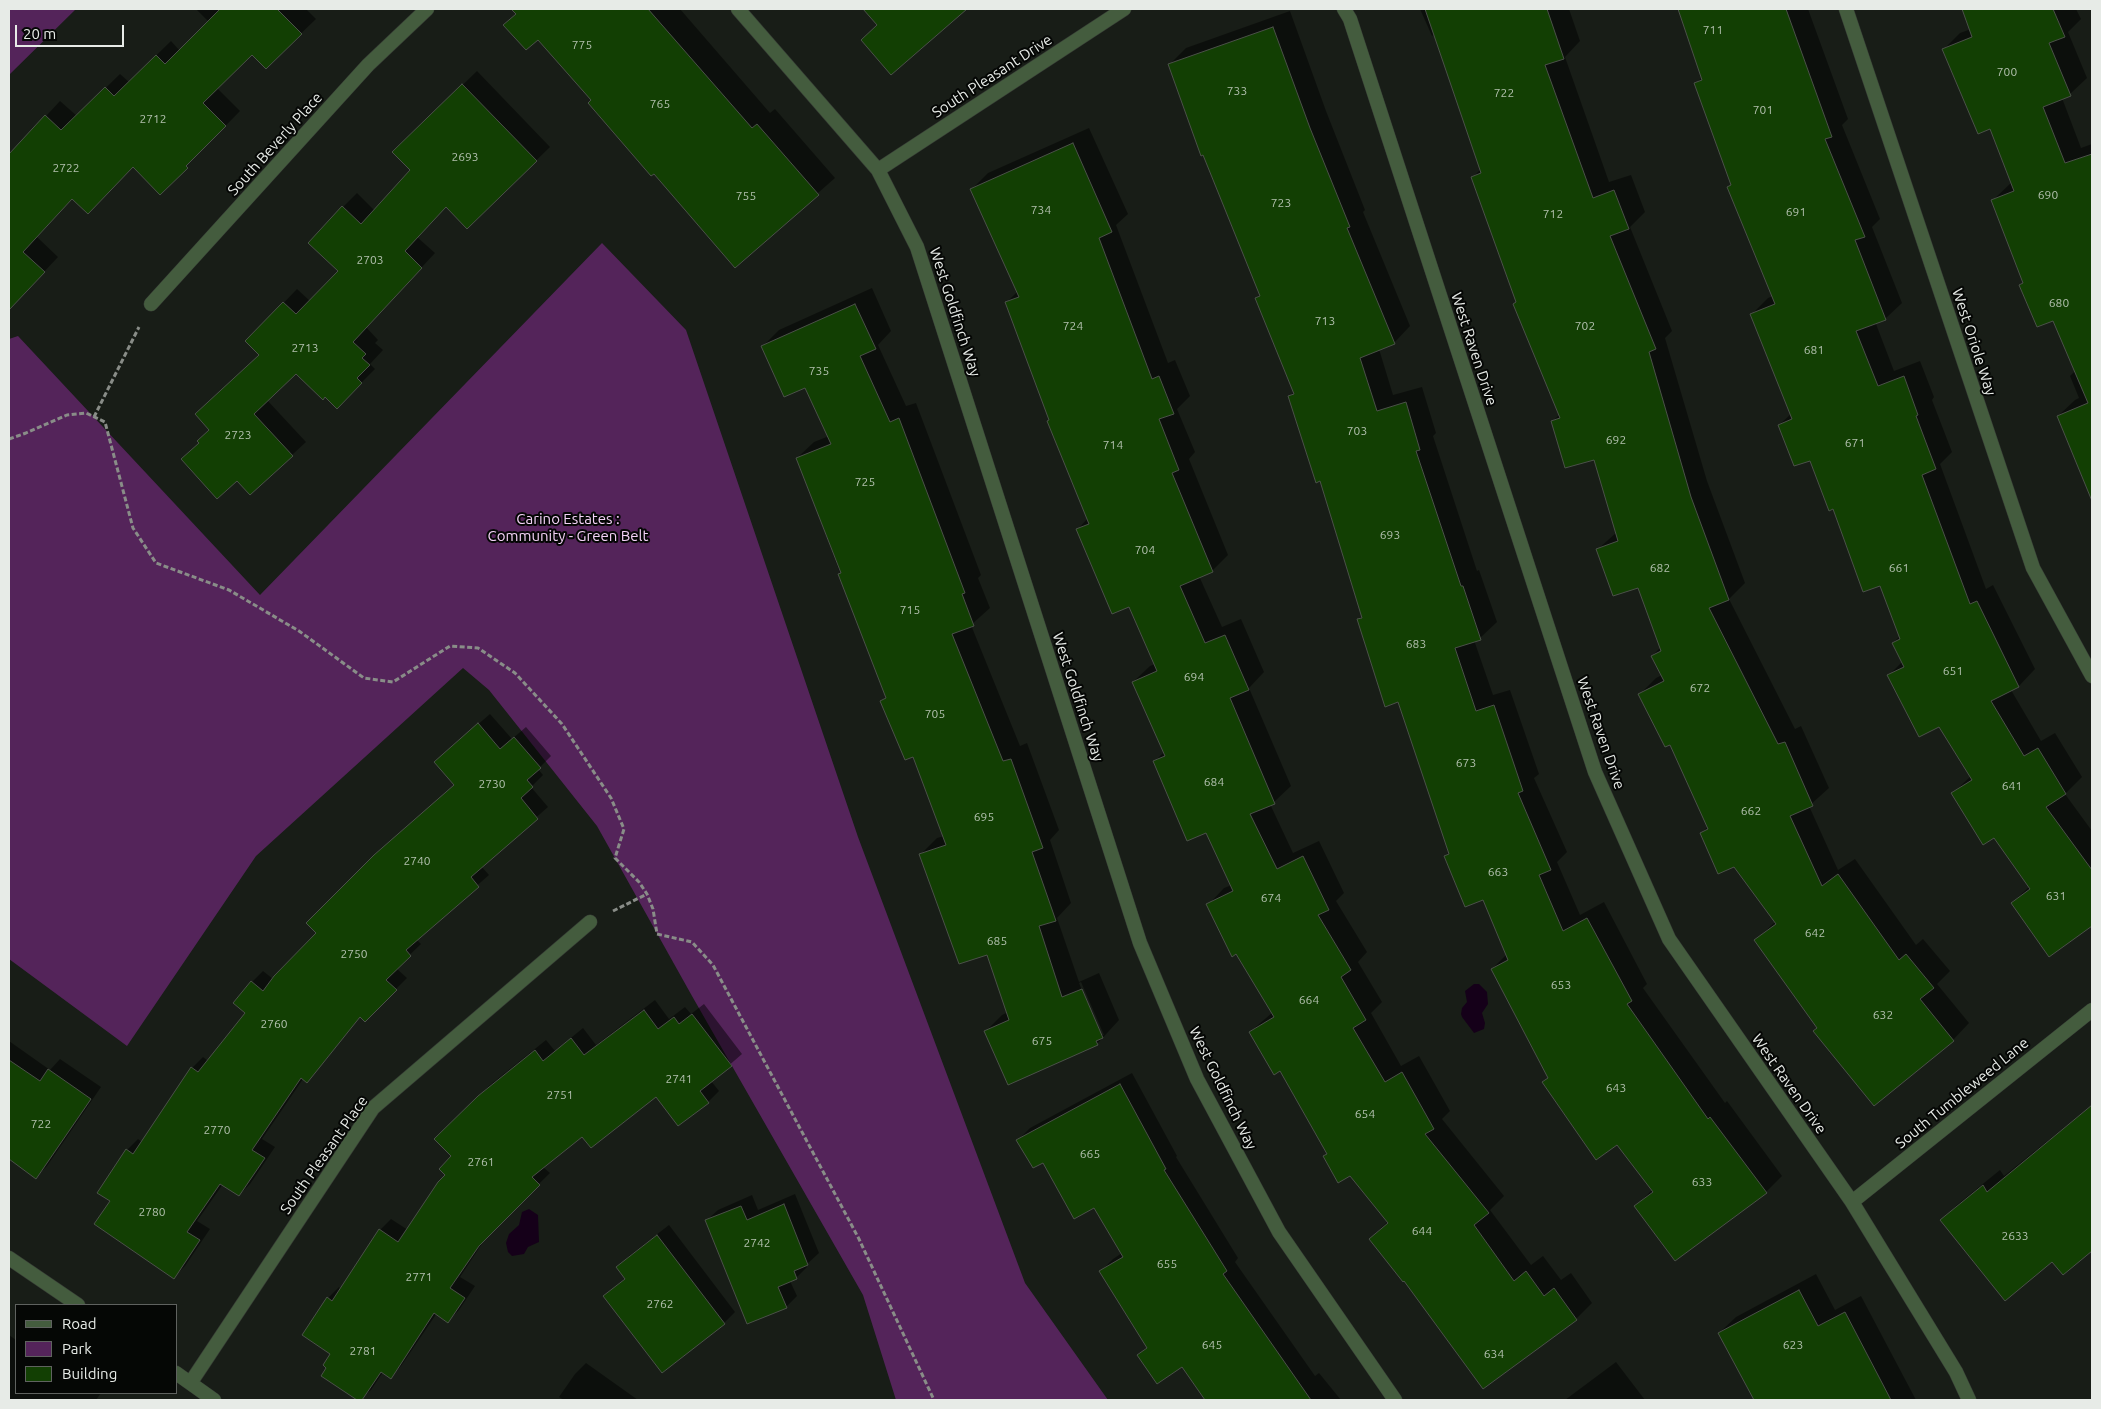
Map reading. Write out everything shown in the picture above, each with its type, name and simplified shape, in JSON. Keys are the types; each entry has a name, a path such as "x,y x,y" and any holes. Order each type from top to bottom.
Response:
{"street":[{"name":"South Beverly Place","path":"151,304 368,66 427,9"},
{"name":"West Goldfinch Way","path":"738,9 878,170 918,247 1140,943 1151,970 1197,1080 1278,1232 1395,1400"},
{"name":"South Pleasant Drive","path":"878,170 1124,9"},
{"name":"West Raven Drive","path":"1344,9 1350,19 1595,772 1669,939 1852,1202 1956,1372 1969,1400"},
{"name":"West Oriole Way","path":"1846,9 2033,568 2092,676"},
{"name":"South Pleasant Place","path":"191,1382 373,1108 590,922"},
{"name":"South Tumbleweed Lane","path":"1852,1202 2092,1010"},
{"path":"9,1258 77,1304"},
{"path":"178,1373 214,1400"}],"path":[{"path":"94,417 151,304"},
{"path":"9,438 67,414 86,413 105,422 133,528 156,563 229,590 299,632 364,678 393,682 450,646 478,648 515,673 562,724 611,798 624,829 615,858 639,882 646,894 653,909 656,934 692,942 713,965 859,1239 934,1400"},
{"path":"590,922 646,894"}],"green space":[{"path":"9,9 76,9 9,75"},
{"name":"Carino Estates : Community - Green Belt","path":"602,243 686,330 858,837 1025,1283 1108,1400 896,1400 863,1295 597,826 489,690 463,668 256,856 127,1046 9,959 9,339 18,336 260,595"}],"shaded area":[{"path":"1474,984 1479,984 1487,992 1488,1004 1482,1013 1485,1023 1484,1029 1474,1033 1461,1014 1462,1008 1467,1002 1465,991"},
{"path":"529,1209 538,1215 539,1242 528,1247 524,1254 512,1256 508,1252 506,1243 509,1234 519,1225 522,1212"}],"building":[{"path":"220,9 277,9 302,34 266,69 252,55 203,103 226,126 186,166 188,168 160,195 133,167 88,214 72,199 23,252 45,272 9,310 9,154 45,115 61,130 105,87 114,96 156,55 165,64"},
{"path":"511,9 648,9 752,128 757,124 819,195 735,268 654,174 651,176 588,103 591,100 538,40 526,50 503,25 516,14"},
{"path":"863,9 967,9 891,75 861,40 877,25"},
{"path":"1425,9 1547,9 1564,59 1545,65 1593,198 1614,190 1629,229 1610,236 1656,349 1649,352 1691,497 1729,600 1709,608 1778,744 1785,742 1813,806 1790,816 1822,886 1838,874 1899,960 1906,954 1934,988 1920,999 1954,1041 1874,1106 1813,1031 1817,1028 1754,940 1776,924 1734,867 1718,874 1700,833 1708,829 1670,745 1665,747 1638,694 1664,681 1651,656 1661,651 1638,588 1613,596 1596,549 1618,541 1594,460 1565,468 1551,421 1560,418 1513,304 1516,302 1471,177 1481,173"},
{"path":"1678,9 1786,9 1832,137 1825,139 1865,237 1855,240 1886,320 1856,331 1878,386 1904,376 1918,415 1916,416 1936,469 1922,475 1970,604 1977,601 2019,687 1991,701 2024,756 2038,748 2066,794 2046,807 2092,870 2092,926 2049,957 2011,903 2030,889 1994,838 1983,845 1951,793 1972,780 1939,727 1919,737 1887,675 1904,667 1892,643 1900,639 1880,586 1863,592 1833,509 1829,511 1810,461 1794,466 1778,425 1792,419 1750,314 1775,304 1727,187 1731,185 1694,83 1702,80"},
{"path":"1962,9 2053,9 2065,37 2049,43 2071,96 2043,107 2065,163 2092,154 2092,501 2057,416 2088,403 2053,321 2037,327 2019,285 2023,283 1991,200 2014,191 1990,129 1978,134 1942,49 1972,37"},
{"path":"1273,27 1310,128 1350,227 1347,228 1395,344 1360,358 1377,411 1406,402 1420,450 1416,451 1481,640 1455,648 1476,711 1494,705 1523,791 1518,793 1551,870 1539,875 1563,931 1587,918 1632,1001 1627,1004 1708,1119 1710,1117 1767,1193 1675,1261 1634,1206 1653,1192 1617,1145 1596,1160 1542,1082 1548,1078 1491,969 1508,960 1483,900 1465,907 1444,856 1449,854 1398,702 1385,707 1357,619 1362,618 1320,481 1316,483 1288,396 1294,394 1255,298 1260,296 1203,155 1201,156 1168,64"},
{"path":"462,84 537,161 467,229 446,207 405,251 422,268 353,342 366,354 362,358 370,365 357,378 362,383 337,409 325,397 323,400 296,374 254,414 293,456 250,495 237,481 217,499 181,459 199,443 197,441 209,430 195,414 259,355 245,341 283,302 296,314 338,271 308,243 342,206 361,224 410,170 392,152"},
{"path":"1073,143 1112,232 1099,238 1152,379 1159,376 1174,414 1159,419 1179,470 1172,473 1213,572 1180,586 1205,643 1225,635 1249,690 1230,698 1275,804 1250,814 1277,869 1303,856 1329,910 1318,915 1351,970 1341,977 1366,1020 1353,1028 1385,1082 1402,1072 1434,1129 1425,1134 1489,1213 1474,1225 1514,1281 1526,1271 1544,1296 1554,1288 1577,1320 1483,1389 1404,1281 1369,1239 1388,1223 1350,1176 1338,1183 1323,1156 1327,1154 1280,1071 1274,1075 1249,1032 1274,1017 1236,954 1232,957 1206,904 1233,891 1206,833 1187,841 1153,761 1165,756 1132,682 1157,671 1129,607 1112,614 1076,529 1089,524 1047,421 1049,420 1005,302 1019,297 970,189"},
{"path":"855,304 876,349 860,356 890,422 899,418 965,593 962,594 974,626 952,634 1003,761 1011,759 1043,848 1032,852 1056,921 1039,926 1062,997 1082,989 1103,1038 1096,1041 1098,1045 1008,1085 984,1031 1009,1020 987,955 959,964 919,854 946,845 913,757 905,760 880,701 886,698 838,574 841,573 796,458 831,444 805,388 784,397 761,346"},
{"path":"478,723 500,749 514,737 541,768 527,780 533,787 521,798 538,819 471,877 479,887 406,950 411,956 386,980 397,990 365,1022 360,1017 307,1083 301,1078 252,1150 265,1158 239,1196 220,1184 187,1232 200,1240 174,1279 94,1224 110,1201 97,1193 126,1149 133,1154 191,1067 198,1072 245,1013 233,1003 251,981 263,991 274,976 316,933 306,923 374,855 454,785 434,762"},
{"path":"644,1010 658,1029 674,1017 679,1024 692,1014 732,1066 700,1091 709,1103 678,1126 656,1097 591,1148 582,1137 532,1177 540,1185 479,1246 450,1288 465,1298 448,1323 434,1313 391,1379 381,1372 362,1400 357,1400 321,1376 326,1368 323,1365 330,1354 302,1335 327,1297 332,1301 379,1229 398,1242 438,1182 445,1175 439,1169 451,1156 434,1139 478,1096 535,1050 543,1061 571,1038 584,1055"},
{"path":"9,1060 40,1081 48,1069 91,1099 36,1179 9,1159"},
{"path":"1120,1084 1166,1169 1164,1170 1227,1271 1223,1274 1311,1400 1205,1400 1182,1367 1157,1384 1137,1355 1147,1348 1099,1271 1123,1257 1094,1208 1074,1219 1043,1163 1033,1168 1016,1140"},
{"path":"2092,1105 2092,1251 2063,1275 2052,1262 2005,1301 1940,1220 1983,1185 1987,1192"},
{"path":"784,1204 808,1265 794,1271 797,1279 778,1287 787,1308 747,1324 705,1220 741,1206 747,1220"},
{"path":"657,1235 725,1324 662,1373 603,1296 625,1279 616,1267"},
{"path":"1799,1290 1818,1326 1845,1312 1891,1400 1754,1400 1718,1333"}]}
